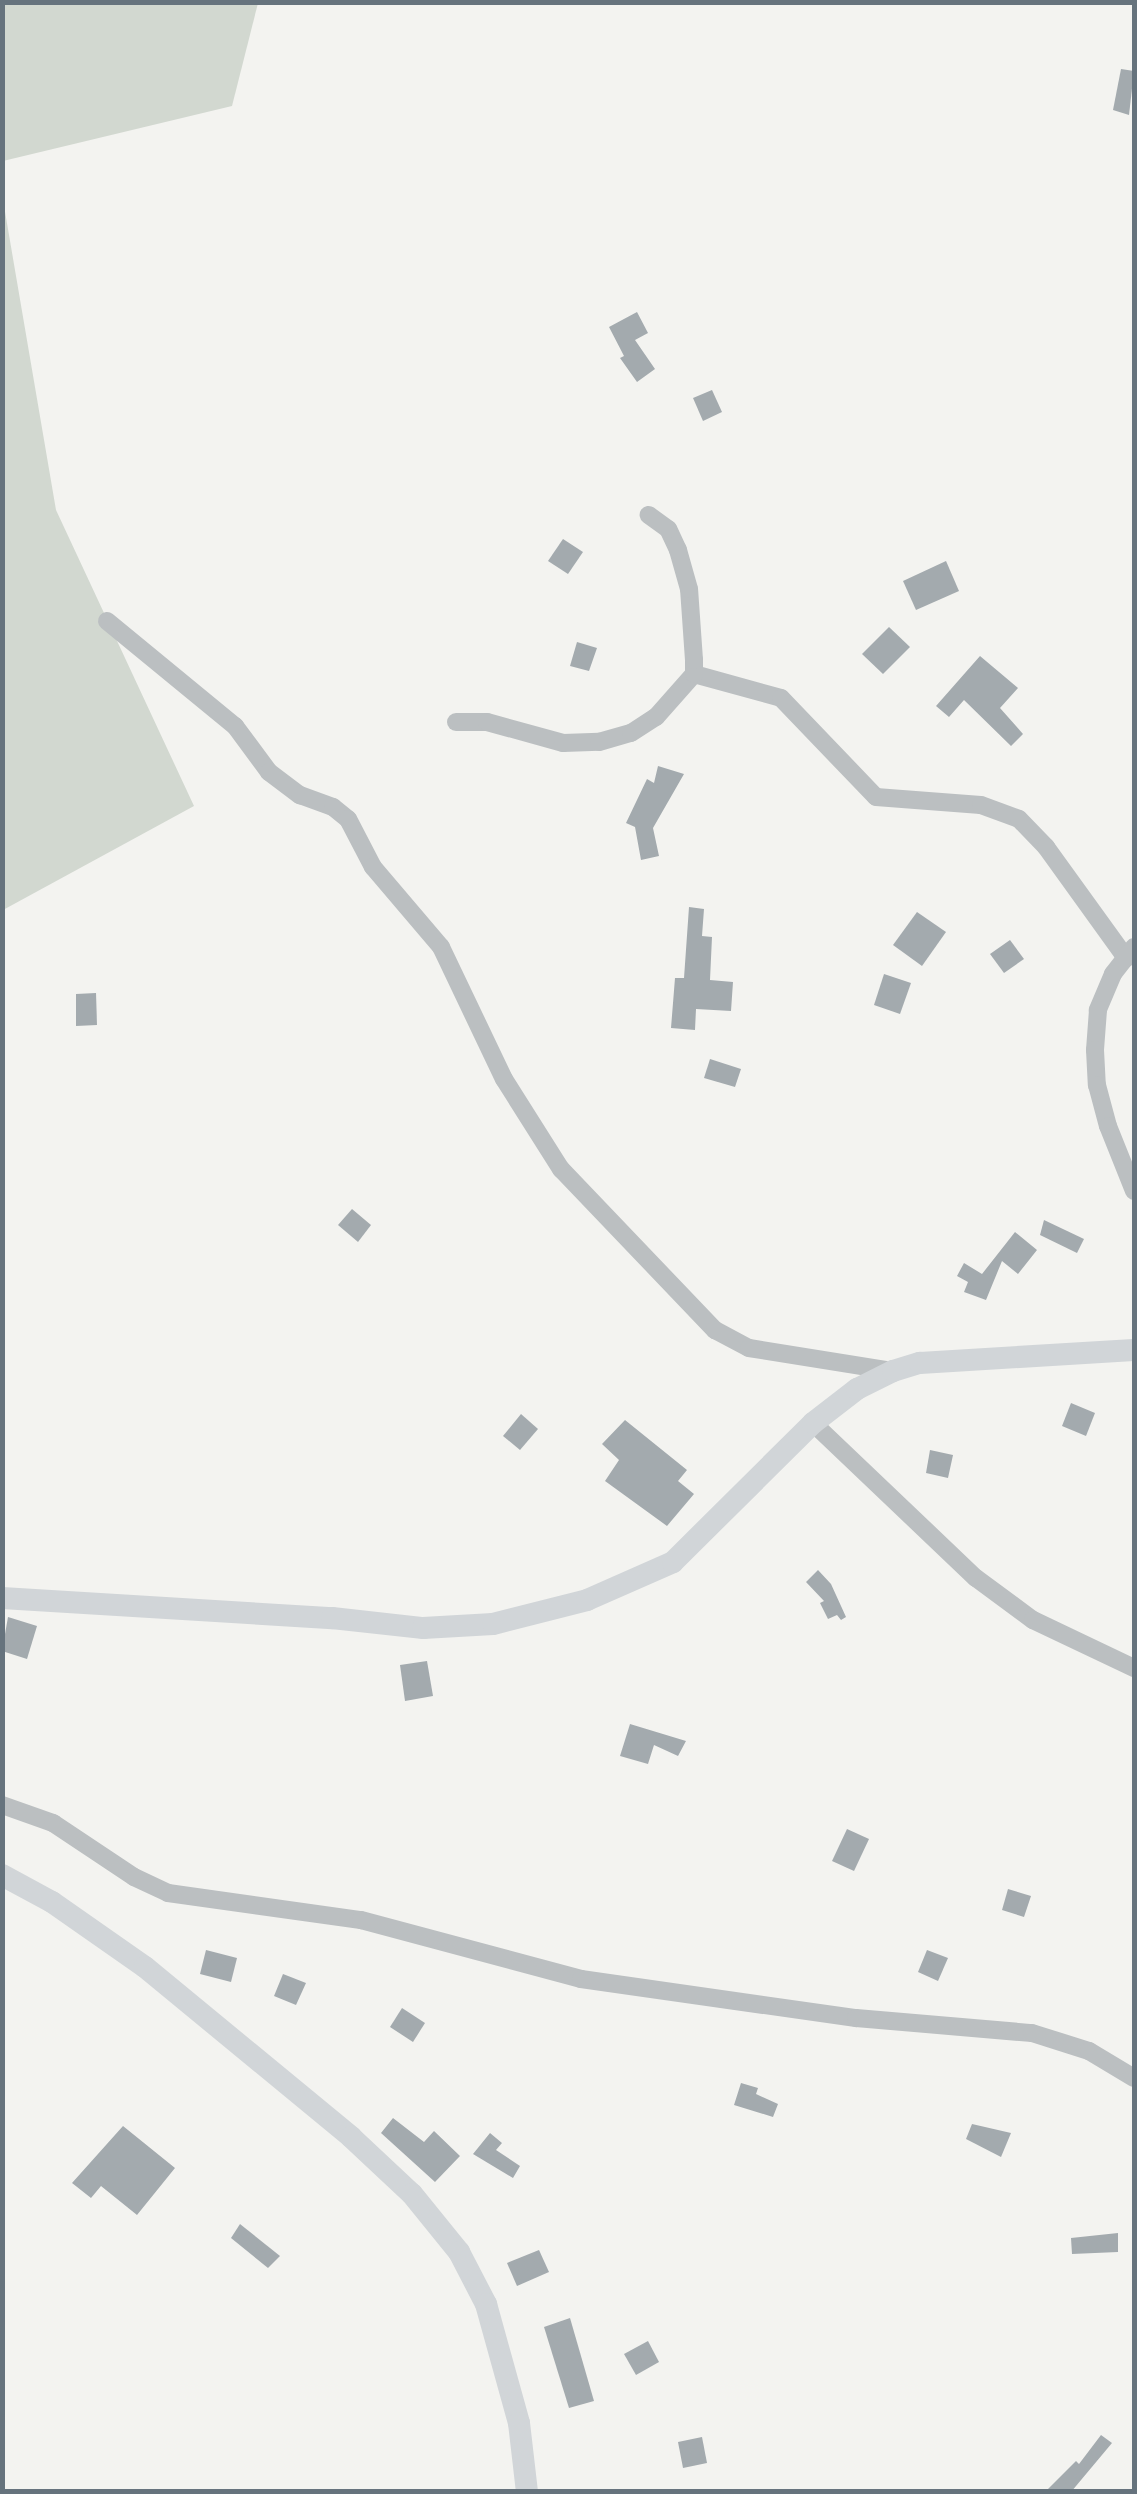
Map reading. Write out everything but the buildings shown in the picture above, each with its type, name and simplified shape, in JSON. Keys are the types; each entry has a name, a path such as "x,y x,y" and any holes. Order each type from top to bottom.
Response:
{"main road":[{"path":"2,1598 423,1628 492,1624 587,1600 673,1562 814,1423 856,1389 893,1371 920,1364 1134,1350"},
{"path":"2,1875 52,1902 160,1979 351,2137 412,2194 459,2252 486,2304 520,2423 527,2492"}],"street":[{"path":"456,722 486,722 563,743 599,742 630,733 656,717 694,674 689,588 668,529 649,516"},
{"path":"107,621 235,726 269,772 300,795 333,808 348,820 373,866 441,947 504,1079 561,1169 715,1330 749,1348 893,1371"},
{"path":"694,674 781,698 876,798 981,805 1019,819 1046,848 1130,953 1113,974 1098,1010 1095,1050 1097,1085 1108,1126 1134,1191"},
{"path":"814,1423 976,1578 1033,1620 1134,1668"},
{"path":"2,1805 74,1834 134,1877 168,1893 360,1920 581,1979 856,2018 1032,2033 1089,2051 1134,2078"}],"shaded area":[{"path":"2,3 258,3 232,106 3,161"},
{"path":"2,194 56,510 194,806 3,910"}]}
